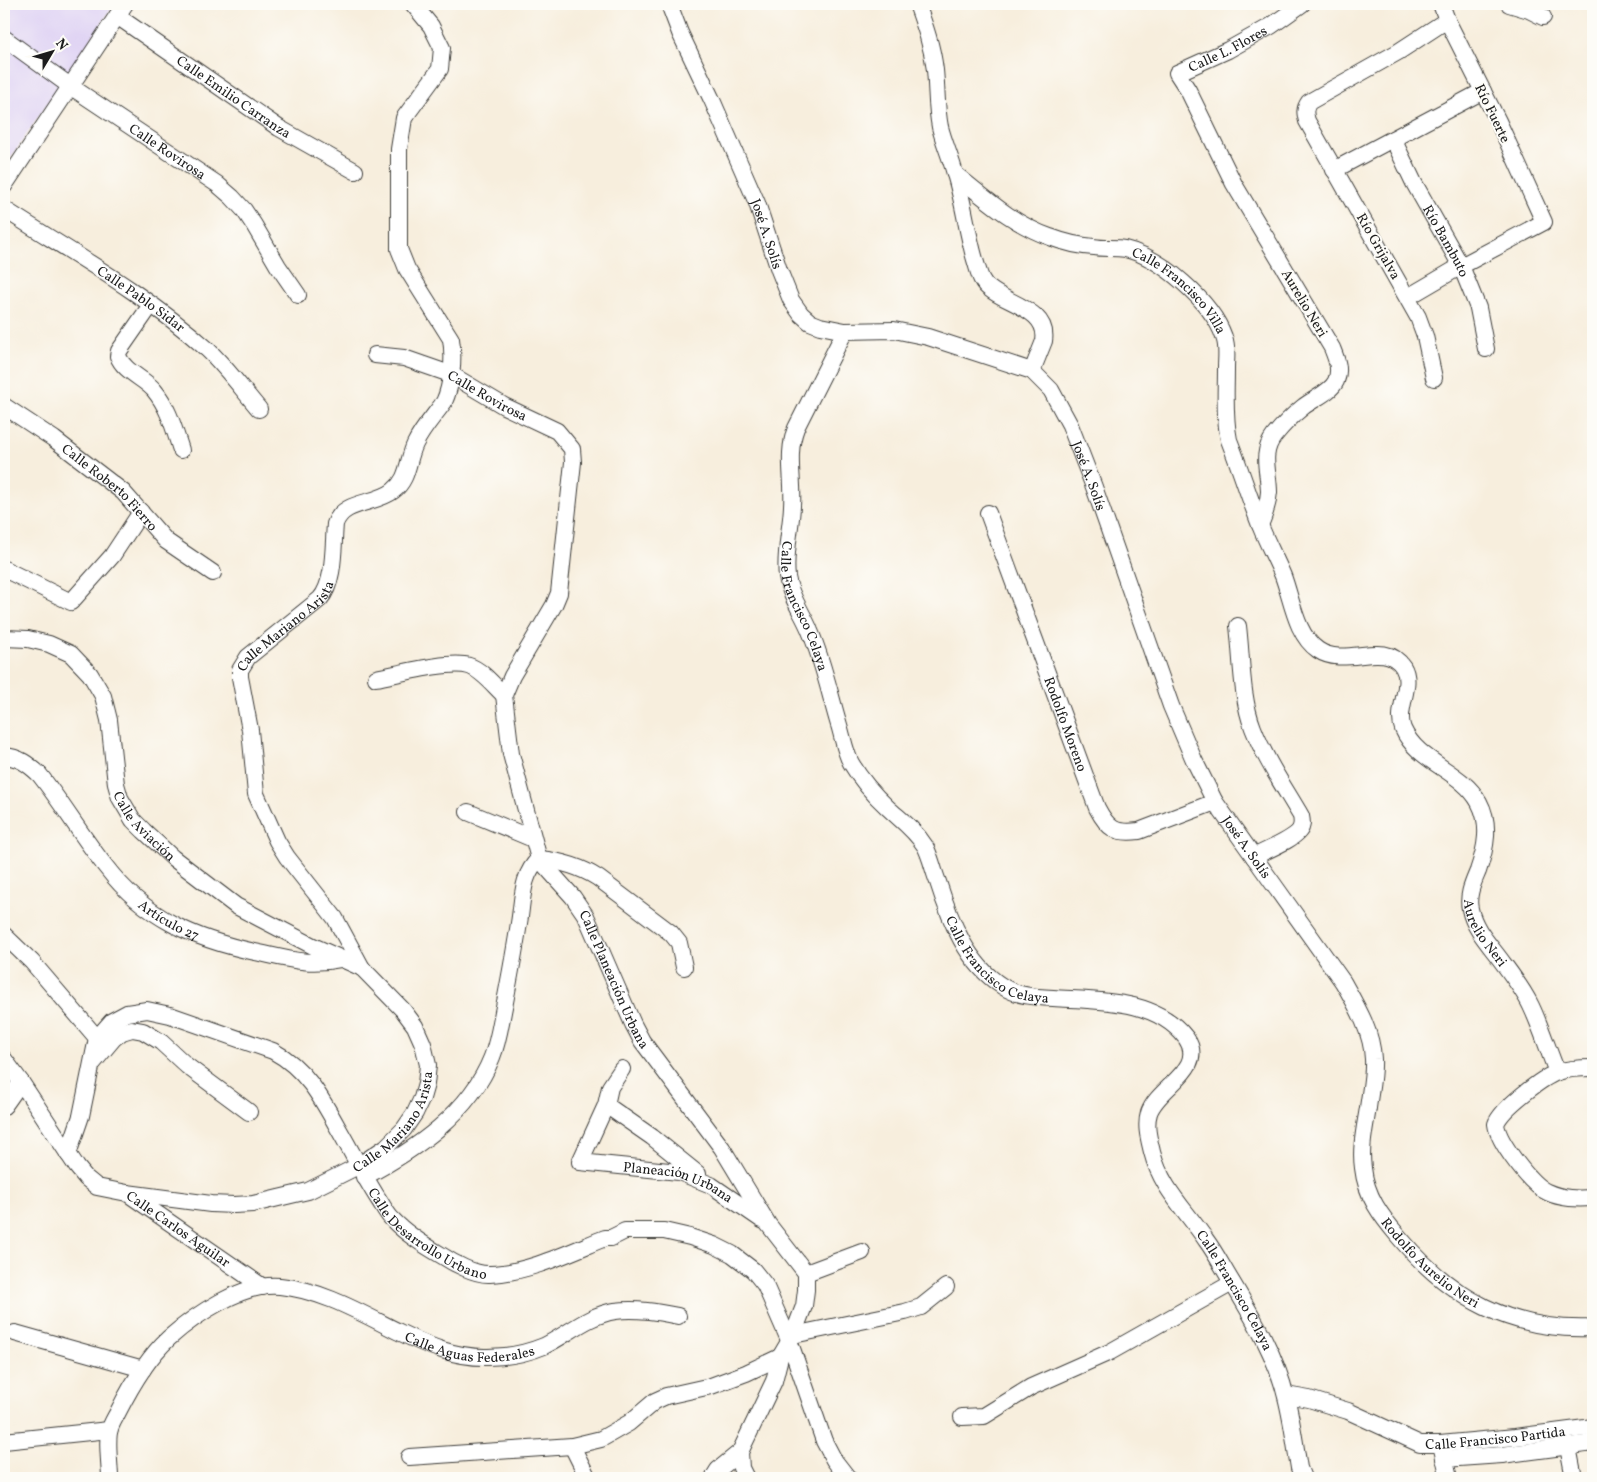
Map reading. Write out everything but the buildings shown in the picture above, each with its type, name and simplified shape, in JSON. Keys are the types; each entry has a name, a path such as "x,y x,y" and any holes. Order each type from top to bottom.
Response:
{"street":[{"name":"Calle Mariano Arista","path":"127,1193 211,1204 234,1205 253,1204 308,1191 361,1172 404,1129 422,1098 428,1065 423,1044 415,1026 362,968 335,918 282,850 256,794 251,736 240,677 240,670 248,657 320,600 325,593 329,581 337,517 347,508 387,496 402,482 407,473 414,446 444,402 447,394 453,350 451,339 407,269 398,249 398,149 404,118 440,69 442,48 431,26 413,4"},
{"name":"José A. Solís","path":"669,4 680,33 758,203 779,270 791,300 801,314 810,322 820,326 845,331 894,330 928,337 1032,371 1051,390 1070,425 1171,706 1194,760 1215,802 1343,982 1369,1034 1373,1059 1368,1105"},
{"path":"917,4 929,36 935,71 936,103 947,151 956,174 972,251 980,278 988,289 1024,307 1041,324 1044,341 1032,371"},
{"name":"Calle L. Flores","path":"1176,73 1228,50 1271,26 1302,4"},
{"name":"Río Fuerte","path":"1441,4 1447,12 1544,222 1461,266"},
{"path":"1508,4 1529,10 1543,17"},
{"path":"4,186 121,10"},
{"name":"Calle Emilio Carranza","path":"121,10 280,128 355,171"},
{"name":"Río Grijalva","path":"1434,378 1425,336 1418,317 1334,170 1307,121 1305,113 1309,102 1398,52 1447,12"},
{"name":"Calle Rovirosa","path":"4,38 70,86 217,184 232,197 254,225 298,295"},
{"name":"Aurelio Neri","path":"1176,73 1188,90 1234,184 1332,348 1338,363 1336,381 1331,388 1302,408 1272,438 1267,449 1265,462 1269,489 1268,500 1260,525"},
{"path":"1334,170 1483,91"},
{"name":"Río Bambuto","path":"1393,139 1414,183 1461,266 1478,308 1486,349"},
{"name":"Calle Francisco Villa","path":"956,174 1014,221 1050,237 1093,247 1124,249 1148,257 1164,266 1212,314 1221,328 1225,340 1226,410 1229,440 1260,525 1283,577 1300,626 1308,640 1318,650 1331,657 1345,658 1376,654 1389,655 1397,660 1404,669 1406,679 1400,721 1408,738 1423,754 1444,768"},
{"name":"Calle Pablo Sidar","path":"4,209 151,305 207,350 259,409"},
{"path":"1408,297 1461,266"},
{"path":"151,305 119,351 118,356 124,367 145,381 163,403 170,417 181,450"},
{"name":"Calle Francisco Celaya","path":"845,331 790,442 789,460 793,501 786,565 792,596 810,632 849,759 873,793 910,827 921,840 930,856 948,914 964,943 976,963 1003,987 1031,996 1123,1004 1147,1010 1162,1017 1177,1028 1190,1045 1192,1054 1189,1063 1182,1074 1168,1086 1149,1110 1146,1124 1155,1165 1169,1191 1205,1238 1249,1310 1274,1360 1286,1395 1299,1468 1303,1478"},
{"name":"Calle Rovirosa","path":"375,355 404,358 450,374 504,406 557,431 566,440"},
{"name":"Calle Roberto Fierro","path":"4,406 54,439 116,486 142,512 166,541 213,573"},
{"name":"Calle Planeación Urbana","path":"566,440 572,449 573,462 558,593 554,605 512,676 504,696 511,754 539,860 573,897 586,916 642,1041 722,1148 768,1224 806,1273"},
{"path":"4,569 71,602 112,556 142,512"},
{"name":"Rodolfo Moreno","path":"988,513 1097,808 1104,822 1114,830 1126,833 1139,831 1215,802"},
{"path":"1238,626 1246,698 1253,728 1269,763 1301,816 1302,822 1300,830 1294,835 1254,857"},
{"name":"Calle Aviación","path":"4,638 28,639 49,644 71,654 90,674 103,696 109,720 116,784 120,798 133,820 173,858 236,906 362,968"},
{"path":"376,678 452,664 470,666 484,675 504,696"},
{"name":"Artículo 27","path":"4,756 13,757 28,764 39,774 106,868 137,900 158,916 185,931 210,941 236,948 309,963 324,963 341,959"},
{"name":"Aurelio Neri","path":"1444,768 1471,790 1484,814 1487,830 1486,842 1469,900 1470,911 1476,927 1510,972 1531,1006 1557,1072"},
{"path":"468,812 533,839"},
{"path":"361,1172 407,1153 462,1105 481,1080 493,1056 499,1034 519,925 525,880 529,871 539,860 550,860 586,870 598,878 671,933 679,943 684,967"},
{"path":"4,935 32,962 97,1038 79,1126 68,1154"},
{"name":"Calle Desarrollo Urbano","path":"97,1038 112,1021 127,1013 147,1010 170,1015 273,1051 286,1058 299,1068 310,1082 361,1172 392,1219 409,1234 456,1265 488,1274 521,1269 566,1254 605,1238 611,1238 625,1231 664,1231 690,1237 732,1254 753,1270 765,1285 791,1337 824,1441 834,1460 848,1478"},
{"path":"93,1063 114,1038 122,1032 132,1030 143,1031 161,1042 187,1066 249,1112"},
{"name":"Calle Carlos Aguilar","path":"4,1059 86,1178 97,1187 127,1193 263,1287"},
{"path":"1593,1068 1578,1068 1557,1072 1520,1096 1501,1114 1496,1124 1502,1142 1526,1174 1545,1192 1560,1197 1593,1198"},
{"path":"622,1069 610,1087 606,1105 652,1137 711,1185"},
{"path":"4,1106 21,1082"},
{"name":"Planeación Urbana","path":"606,1105 580,1162 679,1172 711,1185 768,1224"},
{"name":"Rodolfo Aurelio Neri","path":"1368,1105 1362,1167 1367,1188 1374,1206 1383,1219 1415,1257 1455,1291 1499,1314 1531,1324 1570,1329 1593,1328"},
{"path":"714,1478 718,1470 740,1452 774,1381 780,1357 804,1306 806,1273 862,1252"},
{"path":"962,1417 984,1416 1030,1387 1110,1352 1232,1283"},
{"name":"Calle Aguas Federales","path":"109,1430 143,1369 164,1343 186,1324 233,1296 263,1287 278,1285 305,1290 326,1297 426,1345 457,1355 509,1356 543,1346 588,1320 615,1311 654,1311 678,1316"},
{"path":"791,1337 921,1307 946,1287"},
{"path":"15,1333 143,1369"},
{"path":"409,1457 572,1446 601,1439 629,1423 655,1401 666,1396 711,1386 746,1373 780,1357"},
{"name":"Calle Francisco Partida","path":"1286,1395 1309,1399 1348,1411 1420,1444 1442,1451 1593,1427"},
{"path":"4,1441 109,1430 110,1478"},
{"path":"1449,1478 1442,1451 1502,1455 1593,1443"},
{"path":"572,1446 588,1478"},
{"path":"1568,1446 1574,1478"},
{"path":"740,1452 741,1468 746,1478"}],"shaded area":[{"path":"4,4 115,4 4,168"}]}
